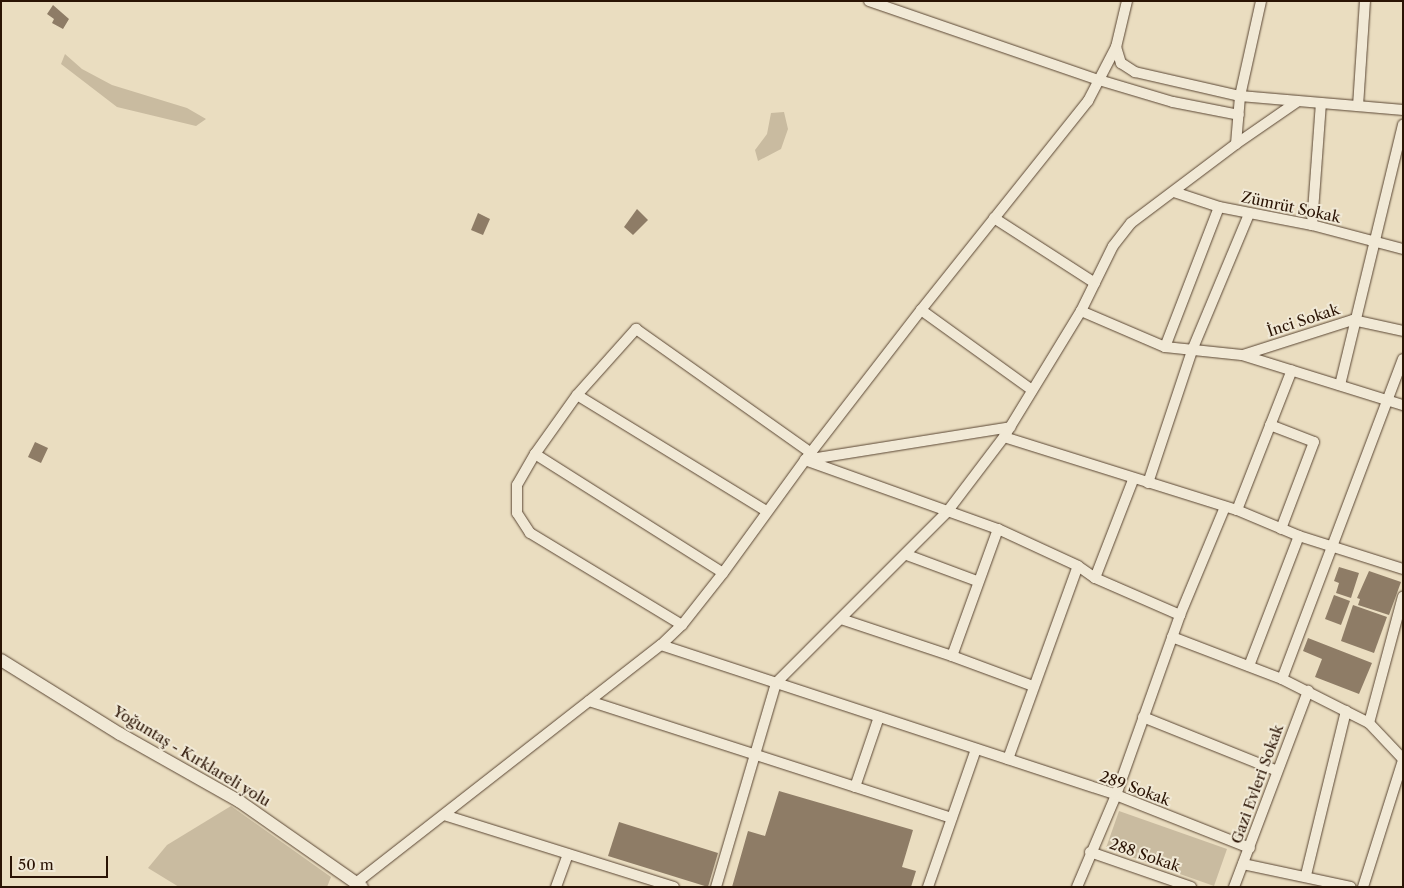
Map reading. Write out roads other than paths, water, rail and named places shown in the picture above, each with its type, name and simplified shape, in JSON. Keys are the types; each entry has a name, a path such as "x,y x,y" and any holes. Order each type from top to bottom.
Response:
{"street":[{"path":"870,1 1099,80 1173,102 1239,115"},
{"path":"358,886 444,815 661,646 682,625 723,573 766,510 921,310 1088,101 1116,47 1127,1"},
{"path":"1236,144 1240,96 1261,1"},
{"path":"1358,106 1365,1"},
{"path":"1116,47 1122,64 1135,72 1240,96 1403,110"},
{"path":"716,887 776,683 907,555 947,512 1004,437 1081,311 1113,246 1131,222 1174,192 1236,144 1298,101"},
{"path":"1312,225 1321,103"},
{"path":"1340,385 1353,320 1375,241 1403,125"},
{"name":"Zümrüt Sokak","path":"1174,192 1219,207 1312,225 1403,249"},
{"path":"1165,347 1219,207"},
{"path":"1148,483 1193,348 1249,214"},
{"path":"994,218 1095,282"},
{"path":"921,310 1032,390"},
{"path":"1081,311 1165,347 1193,348 1242,355 1403,405"},
{"name":"İnci Sokak","path":"1242,355 1353,320 1403,330"},
{"path":"682,625 530,533 517,513 517,485 535,454 577,395 636,329 808,457 947,512 998,529 1078,566 1095,578 1180,615"},
{"path":"1282,679 1330,546 1403,360"},
{"path":"1237,510 1292,370"},
{"path":"577,395 766,510"},
{"path":"1270,424 1314,442 1281,529"},
{"path":"808,457 1010,426"},
{"path":"1004,437 1133,480 1237,510 1299,536 1403,569"},
{"path":"535,454 723,573"},
{"path":"1095,578 1133,480"},
{"path":"1077,887 1090,852 1116,795 1180,615 1226,507"},
{"path":"952,656 977,581 998,529"},
{"path":"1249,666 1299,536"},
{"path":"907,555 977,581"},
{"path":"1008,759 1078,566"},
{"path":"1369,723 1403,596"},
{"path":"841,620 952,656 1033,686"},
{"path":"1172,636 1282,679 1369,723 1403,759 1363,887"},
{"name":"289 Sokak","path":"661,646 1116,795 1250,848"},
{"name":"Yoğuntaş - Kırklareli yolu","path":"1,660 120,734 239,801 358,886"},
{"name":"Gazi Evleri Sokak","path":"1234,887 1308,691"},
{"path":"589,701 952,818"},
{"path":"1306,875 1346,711"},
{"path":"855,787 879,717"},
{"path":"1143,717 1277,771"},
{"path":"928,887 976,749"},
{"path":"444,815 674,887"},
{"name":"288 Sokak","path":"1090,852 1190,887"},
{"path":"556,887 568,854"},
{"path":"1244,864 1306,875 1351,887"}]}
